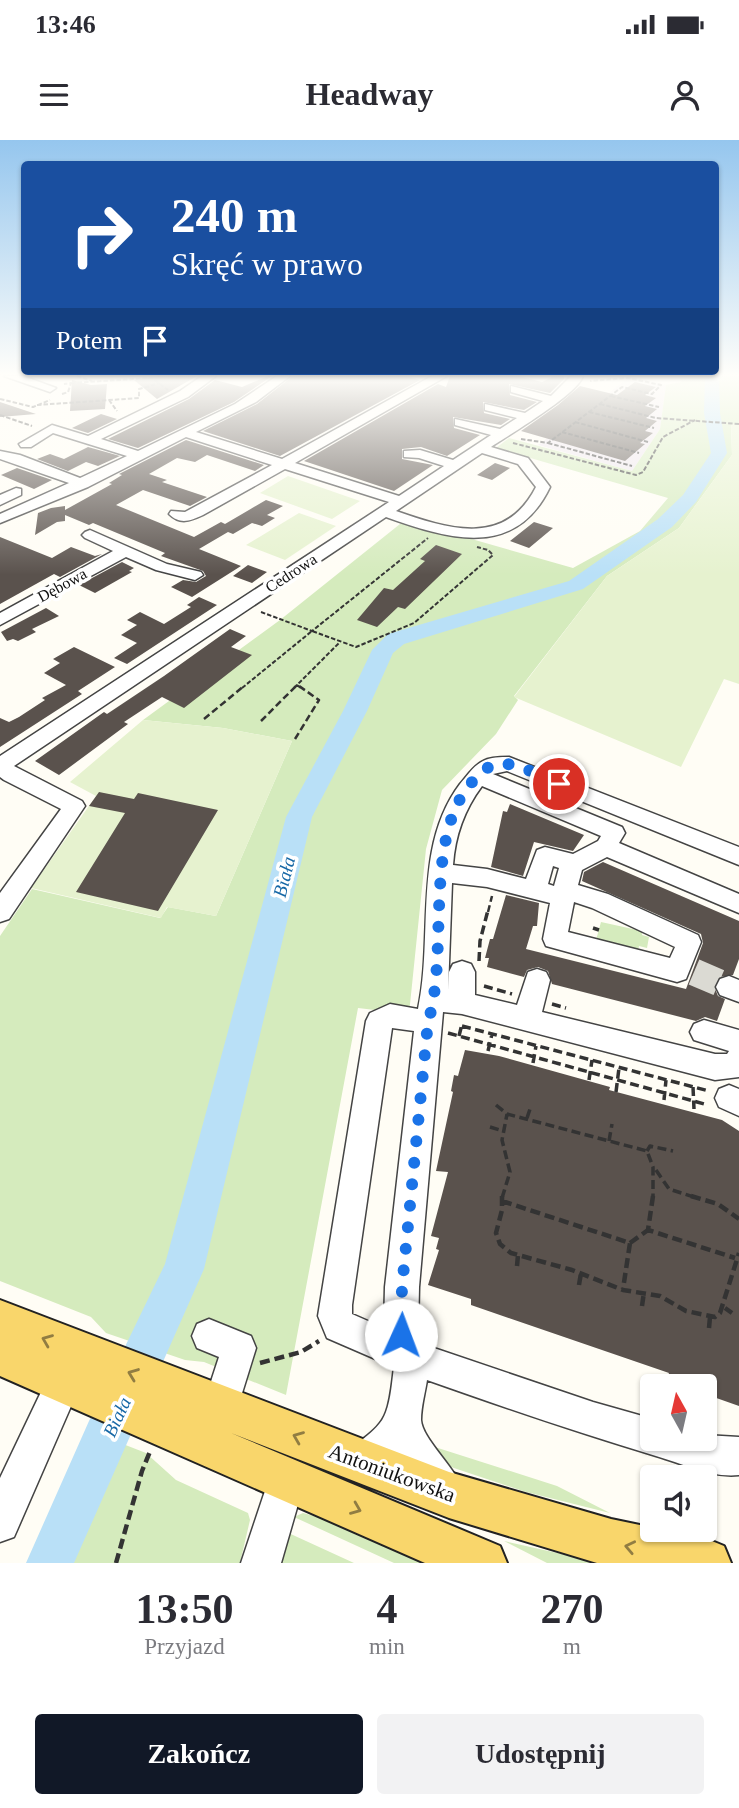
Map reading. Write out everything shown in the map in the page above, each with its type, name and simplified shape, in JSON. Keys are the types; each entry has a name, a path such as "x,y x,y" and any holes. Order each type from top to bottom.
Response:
{"main road":[{"path":"0,1321 80,1376"},
{"path":"0,1354 80,1376"},
{"name":"Antoniukowska","path":"80,1376 286,1480 483,1563"},
{"name":"Antoniukowska","path":"161,1419 225,1392 361,1463 449,1495 611,1543 701,1562"}],"street":[{"path":"97,442 140,456"},
{"path":"0,519 83,484 167,442"},
{"path":"215,442 401,501"},
{"path":"176,514 185,518 198,512 323,442"},
{"name":"Cedrowa","path":"0,766 489,442"},
{"path":"385,512 469,533 501,531 526,512 543,487 523,461 481,448"},
{"path":"409,454 419,454 455,465"},
{"path":"0,456 15,458 83,484"},
{"path":"0,501 16,492"},
{"path":"90,536 162,567 195,575"},
{"name":"Dębowa","path":"0,620 125,551"},
{"path":"361,1463 388,1442 403,1421 413,1358 401,1335 402,1287 443,1016 442,873 446,838 469,785 491,765 509,764 739,856"},
{"path":"0,766 11,775 74,806 0,912"},
{"path":"478,776 739,904"},
{"path":"442,873 502,882 534,890 563,893 600,901 689,942 687,969 677,971 555,939 563,893 572,865 610,840 627,812"},
{"path":"534,890 545,856 561,858 572,865"},
{"path":"443,1016 470,967"},
{"path":"527,1020 537,980"},
{"path":"640,1434 413,1358 345,1331 339,1326 335,1305 379,1021 390,1016 527,1020 715,1067 735,1066 739,1059"},
{"path":"704,1032 739,1042"},
{"path":"209,1336 239,1348 225,1392"},
{"path":"0,1523 44,1420 80,1376"},
{"path":"403,1421 412,1444 449,1495"},
{"path":"700,1451 732,1458 739,1456"},
{"path":"261,1563 286,1480"}],"path":[{"path":"524,442 636,475 641,474 660,442"},
{"path":"544,442 632,466"},
{"path":"600,442 639,453"},
{"path":"204,719 433,534"},
{"path":"279,620 356,646 424,616 493,555 488,550 477,547"},
{"path":"261,721 341,642"},
{"path":"295,739 319,700 297,685"},
{"path":"470,967 494,892 502,882"},
{"path":"593,928 599,929"},
{"path":"443,1016 492,1034 693,1087 726,1101"},
{"path":"443,1016 489,1044 693,1101 726,1101"},
{"path":"488,1051 492,1034"},
{"path":"533,1063 536,1046"},
{"path":"589,1080 592,1060"},
{"path":"617,1092 619,1068"},
{"path":"664,1100 666,1080"},
{"path":"693,1087 694,1109"},
{"path":"496,1105 507,1114 647,1151"},
{"path":"527,1118 531,1106"},
{"path":"507,1114 502,1140 510,1172 502,1191 496,1233 500,1244 518,1255 581,1273 623,1290 660,1296 686,1311 710,1317 721,1314 725,1308 729,1276 738,1256 648,1230"},
{"path":"609,1141 612,1124"},
{"path":"490,1127 503,1131"},
{"path":"647,1151 650,1146 673,1151"},
{"path":"647,1151 659,1178 669,1189 718,1204 739,1219"},
{"path":"623,1290 631,1243 648,1230 654,1167"},
{"path":"502,1201 631,1243"},
{"path":"517,1266 518,1255"},
{"path":"579,1285 581,1273"},
{"path":"642,1307 644,1292"},
{"path":"725,1308 732,1313"},
{"path":"709,1328 710,1317"},
{"path":"225,1392 252,1365 302,1352 339,1326"},
{"path":"116,1563 142,1471 161,1419"}],"shaded area":[{"path":"542,442 651,442 632,471 538,445"}],"green space":[{"path":"503,442 525,442 632,471 651,442 732,442 732,455 679,528 607,576 514,696 518,700 496,734 442,790 426,849 409,1014 358,1008 286,1395 204,1362 185,1360 106,1333 91,1317 0,1281 0,936 32,889 160,918 168,907 216,916 292,741 223,728 143,720 280,620 405,520 573,568 640,531 668,498 496,448"},
{"path":"732,442 739,442 739,684 724,679 681,767 514,697 607,576 679,528 732,455"},
{"path":"288,476 360,501 332,519 260,493"},
{"path":"299,513 336,526 285,560 246,545"},
{"path":"143,720 223,728 292,741 216,916 167,907 161,918 31,888 96,796 70,782"},
{"path":"601,922 642,931 642,935 649,937 647,948 639,946 638,951 596,940"},
{"path":"105,1437 146,1453 176,1480 248,1513 250,1520 240,1563 50,1563"},
{"path":"416,1441 557,1486 610,1513 526,1492 433,1461"},
{"path":"303,1513 322,1518 424,1563 394,1563 294,1517"},
{"path":"282,1530 354,1563 275,1563"},
{"path":"504,1541 602,1563 547,1563"}],"building":[{"path":"119,442 150,442 138,448"},
{"path":"181,442 194,442 264,465 255,471 207,455 195,462 177,458 149,474 167,480 162,482 207,497 190,506 143,490 116,505 194,537 221,522 225,524 266,500 283,506 267,515 275,518 262,526 252,523 233,534 228,532 199,549 241,566 192,597 171,587 183,580 196,582 206,576 203,571 161,556 165,553 93,523 89,525 65,515 65,521 57,522 35,535 38,513 65,506 65,510 112,484 109,483 122,475 119,474"},
{"path":"238,442 305,442 280,456"},
{"path":"336,442 468,442 447,456 421,447 402,449 402,459 433,465 394,491 304,461"},
{"path":"561,442 645,444 625,461"},
{"path":"88,447 120,456 98,466 86,462 68,471 37,459 50,454 64,459"},
{"path":"495,463 510,468 492,480 477,475"},
{"path":"17,468 52,480 34,489 1,475"},
{"path":"534,522 553,528 529,548 510,541"},
{"path":"0,537 52,558 71,547 95,556 102,554 60,577 54,574 0,604"},
{"path":"436,545 462,554 405,609 398,607 377,627 357,620 384,588 393,590 425,561 420,559"},
{"path":"122,562 134,568 129,571 132,572 95,593 79,585"},
{"path":"248,565 267,572 252,583 233,576"},
{"path":"199,597 217,605 127,664 114,658 137,643 121,635 137,625 127,620 140,612 164,624 191,607 187,605"},
{"path":"46,608 59,616 32,629 36,632 18,641 7,641 1,632"},
{"path":"230,629 246,636 231,647 252,655 184,708 162,697 124,722 128,724 59,775 35,761 104,712 107,714 164,676"},
{"path":"74,647 115,667 78,691 82,694 0,747 0,718 9,722 19,717 45,700 42,698 66,685 44,673 60,663 53,659"},
{"path":"99,792 134,799 138,793 218,810 158,911 76,892 125,813 89,806"},
{"path":"510,804 584,835 573,851 534,842 523,876 491,867 503,811 507,812"},
{"path":"603,862 739,921 739,959 733,975 719,977 714,986 718,996 725,999 717,1021 705,1017 696,1021 552,984 548,971 538,967 527,970 524,977 487,967 489,958 485,958 490,939 493,939 506,895 539,903 537,926 533,926 526,949 686,989 703,943 701,934 582,881 584,872"},
{"path":"465,1050 499,1056 610,1087 609,1090 722,1120 739,1131 739,1406 718,1399 718,1374 669,1374 471,1305 471,1299 428,1285 439,1250 436,1249 439,1238 431,1236 448,1172 436,1171 453,1092 454,1075 458,1076"}],"waterway":[{"name":"Biała","path":"50,1563 105,1437 184,1269 299,817 355,711 383,650 396,639 576,585 665,523 690,498 719,453 717,442"}],"tunnel":[{"path":"694,972 729,987"}],"route":[{"path":"401,1335 402,1287 428,1022 435,1000 446,838 460,800 469,785 491,765 509,764 559,784"}]}
